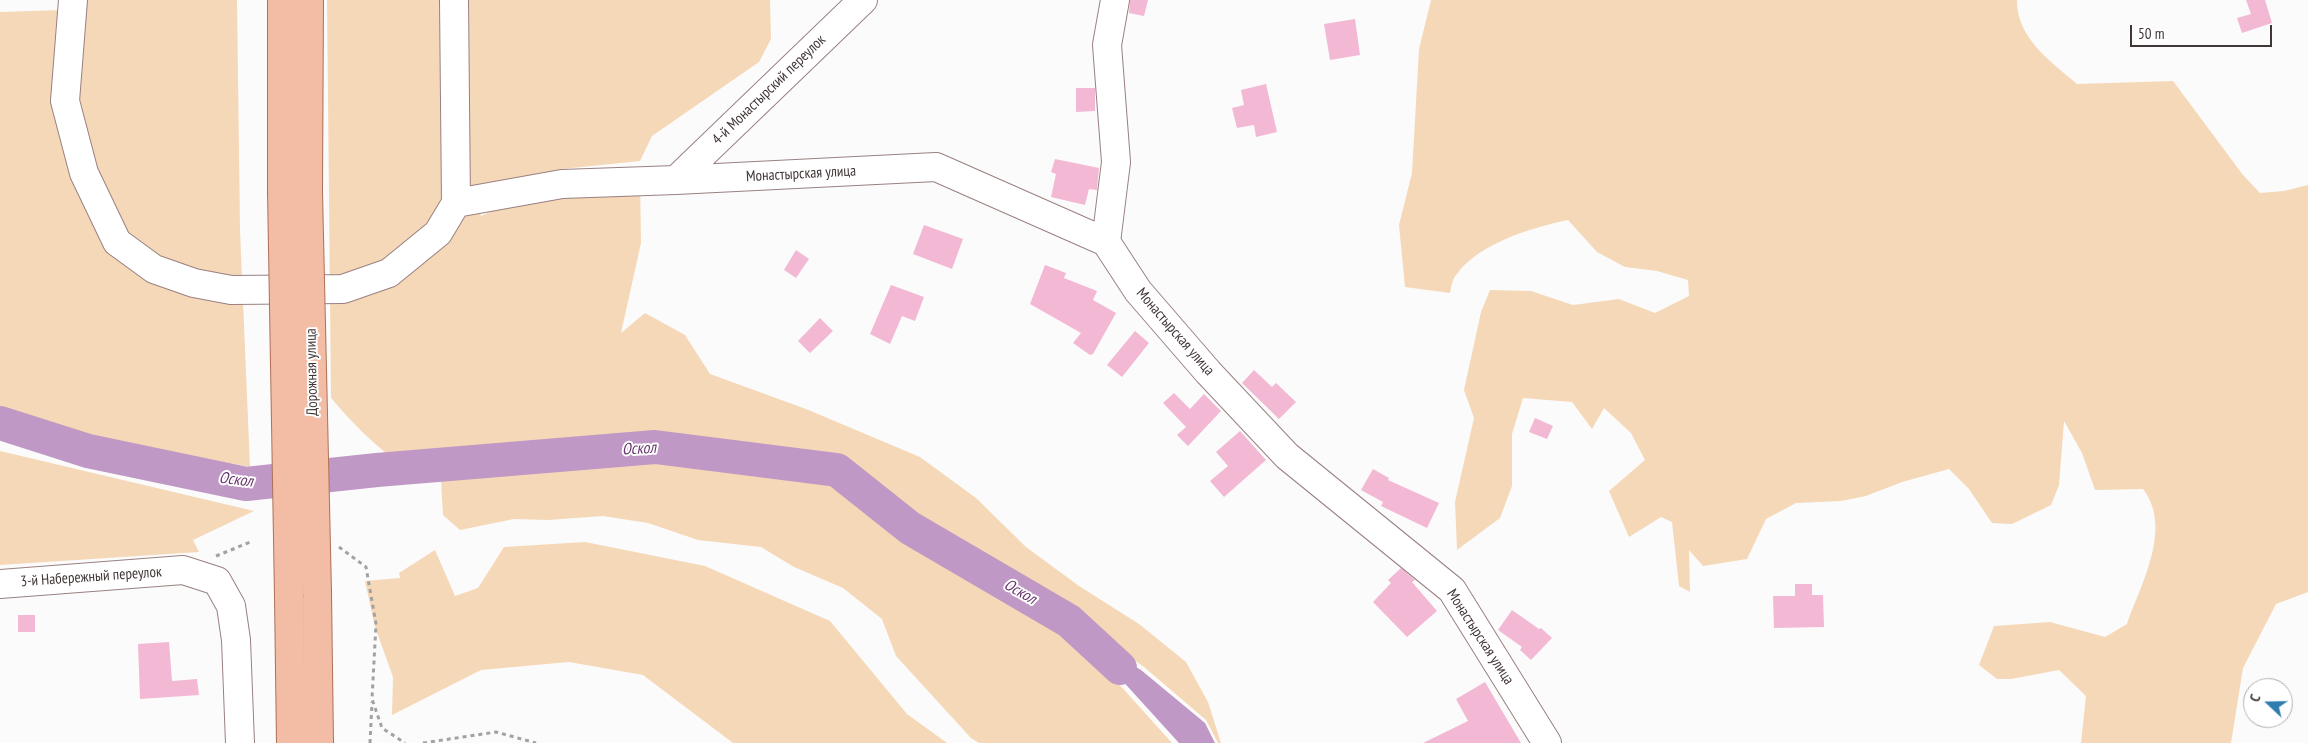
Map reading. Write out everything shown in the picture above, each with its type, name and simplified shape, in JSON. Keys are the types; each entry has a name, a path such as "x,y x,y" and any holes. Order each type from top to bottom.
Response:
{"main road":[{"name":"Дорожная улица","path":"282,0 295,191 317,593 318,743"},
{"name":"Дорожная улица","path":"291,743 289,597 295,191 309,0"}],"street":[{"path":"73,0 65,100 84,173 117,242 154,269 194,284 230,290 343,288 389,273 438,233 456,202 454,0"},
{"name":"4-й Монастырский переулок","path":"676,180 863,0"},
{"path":"1106,242 1116,162 1107,45 1115,0"},
{"name":"Монастырская улица","path":"456,202 562,184 936,166 1106,242 1138,291 1208,372 1286,456 1452,590 1547,743"},
{"name":"3-й Набережный переулок","path":"0,584 183,570 217,581 231,606 236,640 240,743"}],"path":[{"path":"334,543 366,567 376,624 370,743"},
{"path":"372,699 382,728 405,743"},
{"path":"422,743 496,732 536,743"}],"shaded area":[{"path":"83,0 237,0 240,230 250,467 62,432 0,411 0,12 62,10"},
{"path":"327,0 770,0 771,39 759,62 652,136 640,161 562,169 478,208 481,216 562,179 640,175 641,243 621,333 645,313 685,335 710,374 806,409 920,457 976,498 1026,547 1079,586 1139,624 1186,662 1208,702 1221,743 1218,743 1206,720 1144,667 1072,616 915,521 838,463 656,441 402,465 373,442 331,398"},
{"path":"1431,0 2017,0 2022,26 2029,37 2046,58 2077,84 2173,81 2243,175 2260,193 2284,191 2308,185 2308,592 2276,604 2243,668 2231,743 2081,743 2086,696 2059,670 2011,679 1997,679 1979,665 1994,626 2050,622 2105,637 2127,624 2146,574 2155,538 2152,504 2143,489 2095,490 2082,453 2064,421 2059,485 2051,505 2012,524 1992,523 1969,489 1949,469 1902,482 1866,496 1841,501 1796,503 1766,519 1747,559 1703,566 1689,550 1690,592 1679,586 1672,522 1661,517 1629,537 1609,491 1645,460 1631,433 1604,408 1592,429 1572,402 1523,398 1512,434 1512,486 1500,518 1457,550 1455,502 1474,418 1464,390 1481,312 1490,290 1531,291 1573,305 1619,299 1655,313 1689,296 1688,280 1657,271 1625,267 1597,252 1568,220 1522,232 1478,254 1456,275 1450,293 1405,287 1399,225 1412,173 1419,49"},
{"path":"0,451 254,511 193,540 199,552 0,565"},
{"path":"667,460 833,481 900,533 1047,618 1108,672 1172,743 979,743 971,738 896,656 882,619 843,588 794,567 761,547 698,540 648,523 603,516 548,520 514,519 460,530 443,515 441,479"},
{"path":"585,542 705,566 830,621 907,714 947,743 733,743 643,675 569,662 481,670 392,715 393,677 375,627 365,581 400,578 399,573 435,550 455,596 478,588 504,547"},
{"path":"1079,633 1141,670 1205,723 1215,743 1179,743"}],"building":[{"path":"1130,0 1148,0 1144,16 1129,13"},
{"path":"2246,0 2265,0 2272,23 2242,33 2237,18 2251,14"},
{"path":"1355,19 1360,55 1330,60 1324,24"},
{"path":"1266,84 1277,132 1256,137 1254,125 1237,128 1232,108 1244,105 1241,90"},
{"path":"1076,88 1095,88 1095,111 1076,112"},
{"path":"1055,159 1099,168 1097,190 1089,189 1085,205 1051,197 1056,174 1051,172"},
{"path":"924,225 963,239 952,269 913,254"},
{"path":"796,250 809,259 796,278 784,270"},
{"path":"1045,265 1066,273 1064,278 1097,291 1093,300 1116,313 1093,354 1090,355 1073,343 1081,333 1030,304"},
{"path":"891,285 924,297 915,321 902,316 890,344 870,334"},
{"path":"820,318 833,331 810,353 798,341"},
{"path":"1135,331 1149,343 1122,377 1107,365"},
{"path":"1254,370 1272,387 1276,383 1296,402 1279,419 1242,383"},
{"path":"1174,393 1190,409 1204,394 1221,411 1188,446 1177,435 1186,427 1163,403"},
{"path":"1535,418 1553,426 1547,439 1529,432"},
{"path":"1240,431 1266,460 1224,497 1210,481 1228,466 1216,452"},
{"path":"1373,469 1389,478 1388,480 1439,503 1427,528 1381,506 1383,502 1361,490"},
{"path":"1401,568 1415,580 1412,582 1437,611 1407,637 1373,602 1391,583 1388,580"},
{"path":"1795,584 1812,584 1812,595 1823,595 1824,627 1774,628 1773,596 1795,596"},
{"path":"1512,610 1539,629 1541,628 1552,638 1531,660 1520,650 1522,647 1498,630"},
{"path":"18,615 35,615 35,632 18,632"},
{"path":"169,642 172,681 197,679 199,695 140,699 138,644"},
{"path":"1485,682 1521,743 1423,743 1468,721 1456,699"}],"waterway":[{"name":"Оскол","path":"0,423 88,451 246,484 377,470 655,447 837,470 910,528 1069,621 1120,668"}]}
